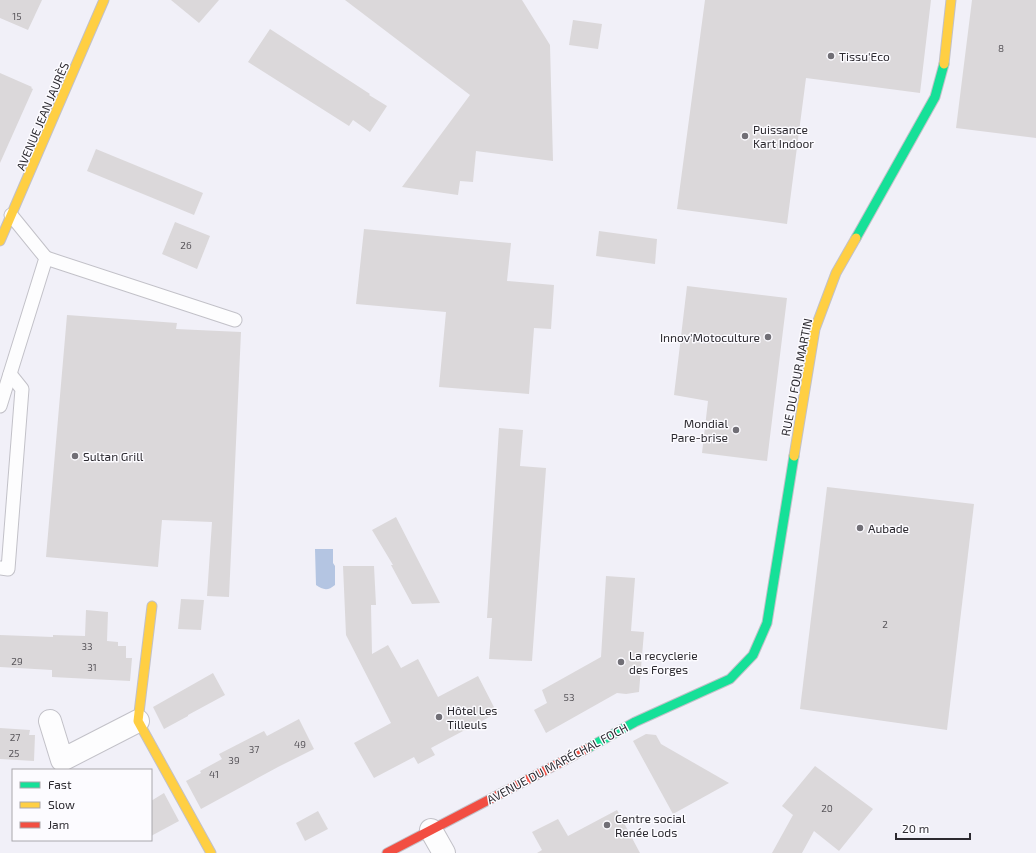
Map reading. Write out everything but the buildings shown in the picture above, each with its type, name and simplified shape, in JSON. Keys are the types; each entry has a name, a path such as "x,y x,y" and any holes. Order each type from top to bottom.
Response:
{"street":[{"name":"AVENUE JEAN JAURÈS","path":"0,241 6,212 104,0"},
{"name":"RUE DU FOUR MARTIN","path":"730,679 753,655 767,623 815,329 836,273 935,97 944,67 951,0"},
{"path":"152,606 138,721 211,853"},
{"name":"AVENUE DU MARÉCHAL FOCH","path":"387,853 635,722 730,679"},
{"path":"50,720 62,760 138,721"},
{"path":"431,830 444,853"}],"lane":[{"path":"6,212 46,258 235,320"},
{"path":"0,406 46,258"},
{"path":"0,568 8,569 22,389 10,374"}],"water":[{"path":"315,549 333,549 335,585 328,589 323,589 316,585"}],"traffic: fast":[{"path":"856,238 935,97 944,64"},
{"path":"588,748 635,722 730,679 753,655 767,623 794,456"}],"traffic: slow":[{"path":"0,241 104,0"},
{"path":"944,64 951,0"},
{"path":"794,456 815,329 836,273 856,238"},
{"path":"152,606 138,721 211,853"}],"traffic: jam":[{"path":"387,853 588,748"}],"place":[{"name":"Tissu'Eco","path":"831,56"},
{"name":"Puissance Kart Indoor","path":"745,136"},
{"name":"Innov'Motoculture","path":"768,337"},
{"name":"Mondial Pare-brise","path":"736,430"},
{"name":"Sultan Grill","path":"75,456"},
{"name":"Aubade","path":"860,528"},
{"name":"La recyclerie des Forges","path":"621,662"},
{"name":"Hôtel Les Tilleuls","path":"439,717"},
{"name":"Centre social Renée Lods","path":"607,825"}]}
